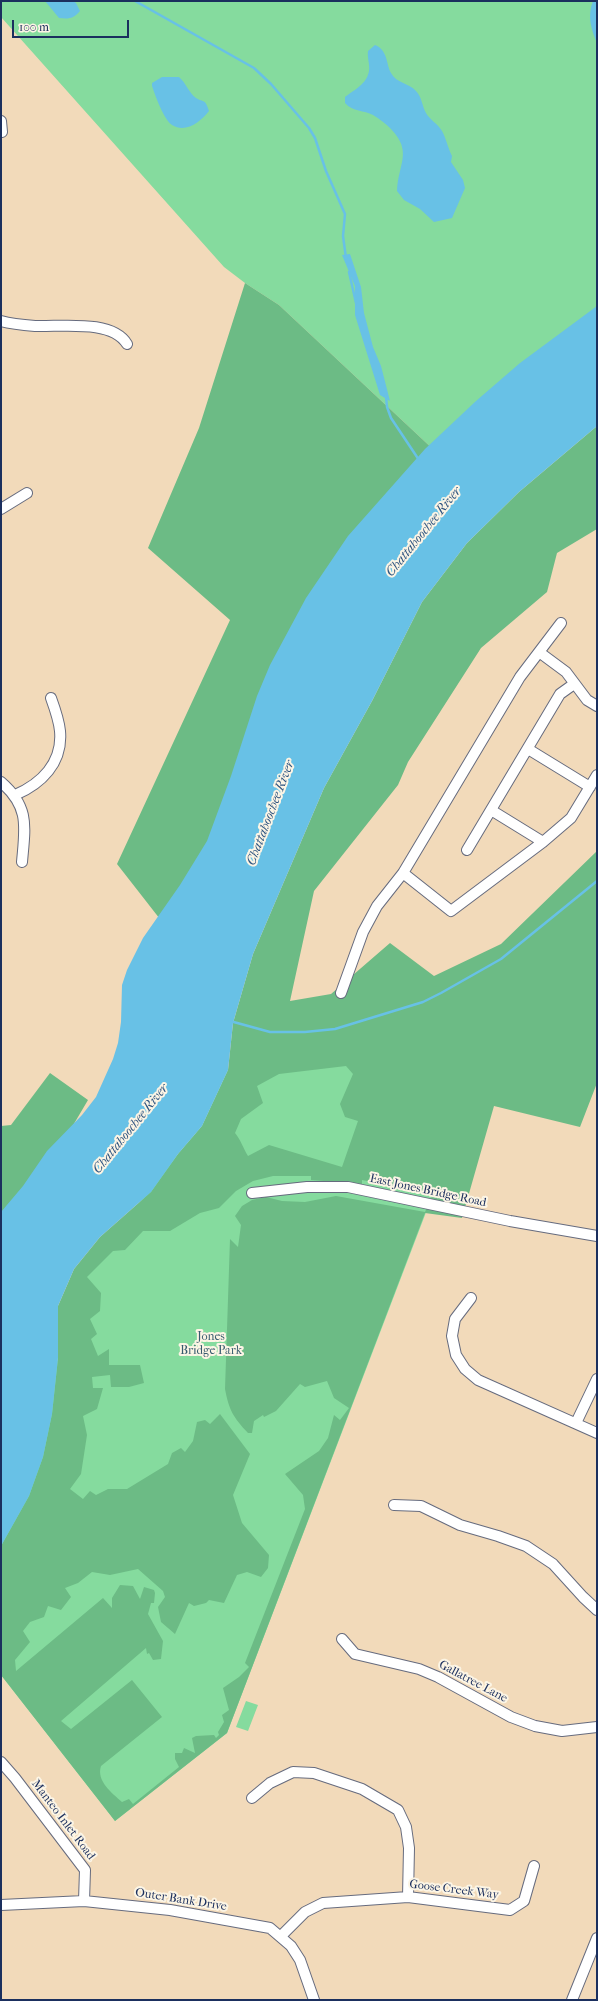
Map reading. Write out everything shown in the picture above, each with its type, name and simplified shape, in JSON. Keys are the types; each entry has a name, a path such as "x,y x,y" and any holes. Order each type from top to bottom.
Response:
{"street":[{"path":"1,121 2,132"},
{"path":"1,322 18,325 80,326 104,329 119,334 127,344"},
{"path":"1,509 27,493"},
{"path":"341,993 363,932 378,906 402,873 520,677 561,623"},
{"path":"539,652 566,672 587,700 597,706"},
{"path":"467,850 560,694 574,684"},
{"path":"15,795 40,781 51,769 57,756 60,744 60,731 52,698"},
{"path":"528,749 590,787"},
{"path":"402,873 451,911 543,842 570,818 597,775"},
{"path":"1,782 15,795 23,814 22,862"},
{"path":"491,810 543,842"},
{"name":"East Jones Bridge Road","path":"252,1193 307,1187 348,1187 510,1221 597,1236"},
{"path":"470,1298 455,1319 452,1336 456,1355 465,1369 478,1380 597,1433"},
{"path":"576,1423 597,1379"},
{"path":"394,1505 421,1506 460,1525 526,1546 553,1564 583,1598 597,1610"},
{"name":"Gallatree Lane","path":"342,1639 355,1654 419,1669 432,1674 511,1717 534,1726 562,1730 597,1727"},
{"name":"Manteo Inlet Road","path":"1,1762 57,1831 85,1870 84,1901"},
{"path":"252,1798 270,1782 293,1772 314,1773 362,1789 398,1810 406,1827 409,1848 408,1897"},
{"name":"Goose Creek Way","path":"281,1936 305,1912 323,1903 408,1897 510,1910 524,1901 534,1866"},
{"name":"Outer Bank Drive","path":"1,1905 84,1901 170,1910 270,1928 291,1946 300,1960 314,2000"},
{"path":"572,2000 597,1938"}],"green space":[{"path":"1,1 597,1 597,313 436,452 279,305 245,283 224,267 1,17"},
{"path":"245,283 279,305 436,452 181,946 117,864 230,620 148,548 199,428"},
{"path":"597,426 597,529 557,553 547,592 481,648 408,762 398,785 314,891 290,1001 331,994 390,943 434,976 501,944 597,851 597,1083 580,1127 494,1106 462,1218 425,1213 227,1733 115,1821 1,1675 1,1546 29,1496 43,1457 52,1414 58,1358 58,1306 74,1269 100,1237 151,1192 178,1154 202,1126 228,1070 233,1023 253,954 324,788 372,701 422,602 467,543 519,492","holes":["346,1066 353,1074 340,1104 345,1117 358,1121 342,1167 269,1145 248,1156 235,1133 241,1119 263,1103 257,1086 279,1074","273,1176 311,1176 311,1180 362,1184 362,1180 433,1194 425,1212 336,1196 305,1202 282,1201 266,1197 252,1200 242,1206 235,1216 241,1225 238,1247 230,1239 225,1389 232,1413 248,1433 252,1433 254,1421 263,1415 264,1417 276,1411 300,1384 305,1387 327,1381 334,1398 349,1408 340,1420 334,1415 328,1438 319,1451 285,1474 303,1495 305,1509 245,1663 249,1667 239,1677 223,1688 229,1710 222,1715 224,1722 218,1732 219,1735 216,1738 214,1735 196,1736 192,1738 195,1753 184,1748 182,1753 175,1753 175,1759 179,1767 133,1804 129,1799 122,1802 103,1782 100,1771 101,1766 162,1717 132,1680 71,1729 61,1721 146,1648 147,1654 149,1653 153,1660 161,1659 163,1641 148,1614 151,1603 154,1603 154,1590 144,1587 140,1599 133,1586 120,1585 112,1598 112,1608 103,1598 16,1671 15,1660 30,1642 23,1631 30,1622 44,1617 48,1606 61,1610 71,1597 65,1588 78,1583 92,1572 110,1575 138,1569 163,1591 165,1597 158,1607 161,1622 175,1634 189,1603 194,1606 206,1603 209,1600 224,1603 237,1575 247,1572 261,1577 268,1568 269,1555 242,1523 233,1495 250,1454 220,1414 210,1424 205,1420 197,1422 193,1441 185,1452 181,1448 172,1453 168,1464 127,1489 108,1489 96,1495 90,1491 83,1499 70,1489 81,1474 87,1435 83,1416 97,1409 103,1388 93,1388 92,1377 110,1375 111,1387 129,1387 144,1383 140,1365 109,1365 109,1349 98,1356 91,1339 97,1334 90,1319 100,1311 101,1293 87,1277 113,1251 125,1250 143,1231 170,1231 200,1213 219,1208 236,1191 253,1181"]},
{"name":"Jones Bridge Park","path":"385,1041 433,1194 227,1733 115,1821 1,1675 1,1546 58,1358 58,1306 178,1154 202,1126 228,1070"},
{"path":"50,1073 88,1100 42,1178 1,1224 1,1126 11,1125"},
{"path":"246,1701 258,1705 248,1731 236,1727"}],"water":[{"path":"45,1 73,1 76,3 80,11 71,18 59,18"},
{"path":"593,1 597,1 597,43 590,22 590,12"},
{"path":"375,45 382,50 393,76 416,91 420,96 427,115 442,131 452,156 451,162 463,180 465,188 452,218 434,222 420,209 404,200 397,191 403,158 403,152 398,137 389,127 370,113 351,108 345,103 345,97 366,80 369,69 368,51"},
{"path":"162,77 179,77 196,98 205,102 209,111 202,119 188,127 183,128 172,125 163,113 152,86 152,83"},
{"path":"350,254 361,287 364,313 373,347 381,366 390,401 380,395 355,315 355,286 342,255"},
{"name":"Chattahoochee River","path":"597,306 597,426 519,492 467,543 422,602 372,701 324,788 253,954 233,1023 228,1070 202,1126 178,1154 151,1192 100,1237 74,1269 58,1306 58,1358 52,1414 43,1457 29,1496 1,1546 1,1212 23,1186 47,1151 82,1115 96,1097 113,1059 118,1043 121,1022 122,985 127,970 143,938 180,885 207,841 231,776 257,696 270,665 306,598 348,536 425,449 476,401 520,363"}],"waterway":[{"path":"135,1 254,68 271,84 309,128 315,138 326,171 345,214 343,236 346,258"},
{"path":"349,272 356,303"},
{"path":"386,396 387,407 391,418 419,460"},
{"path":"230,1021 270,1032 305,1032 335,1029 423,1002 501,959 597,881"}]}
